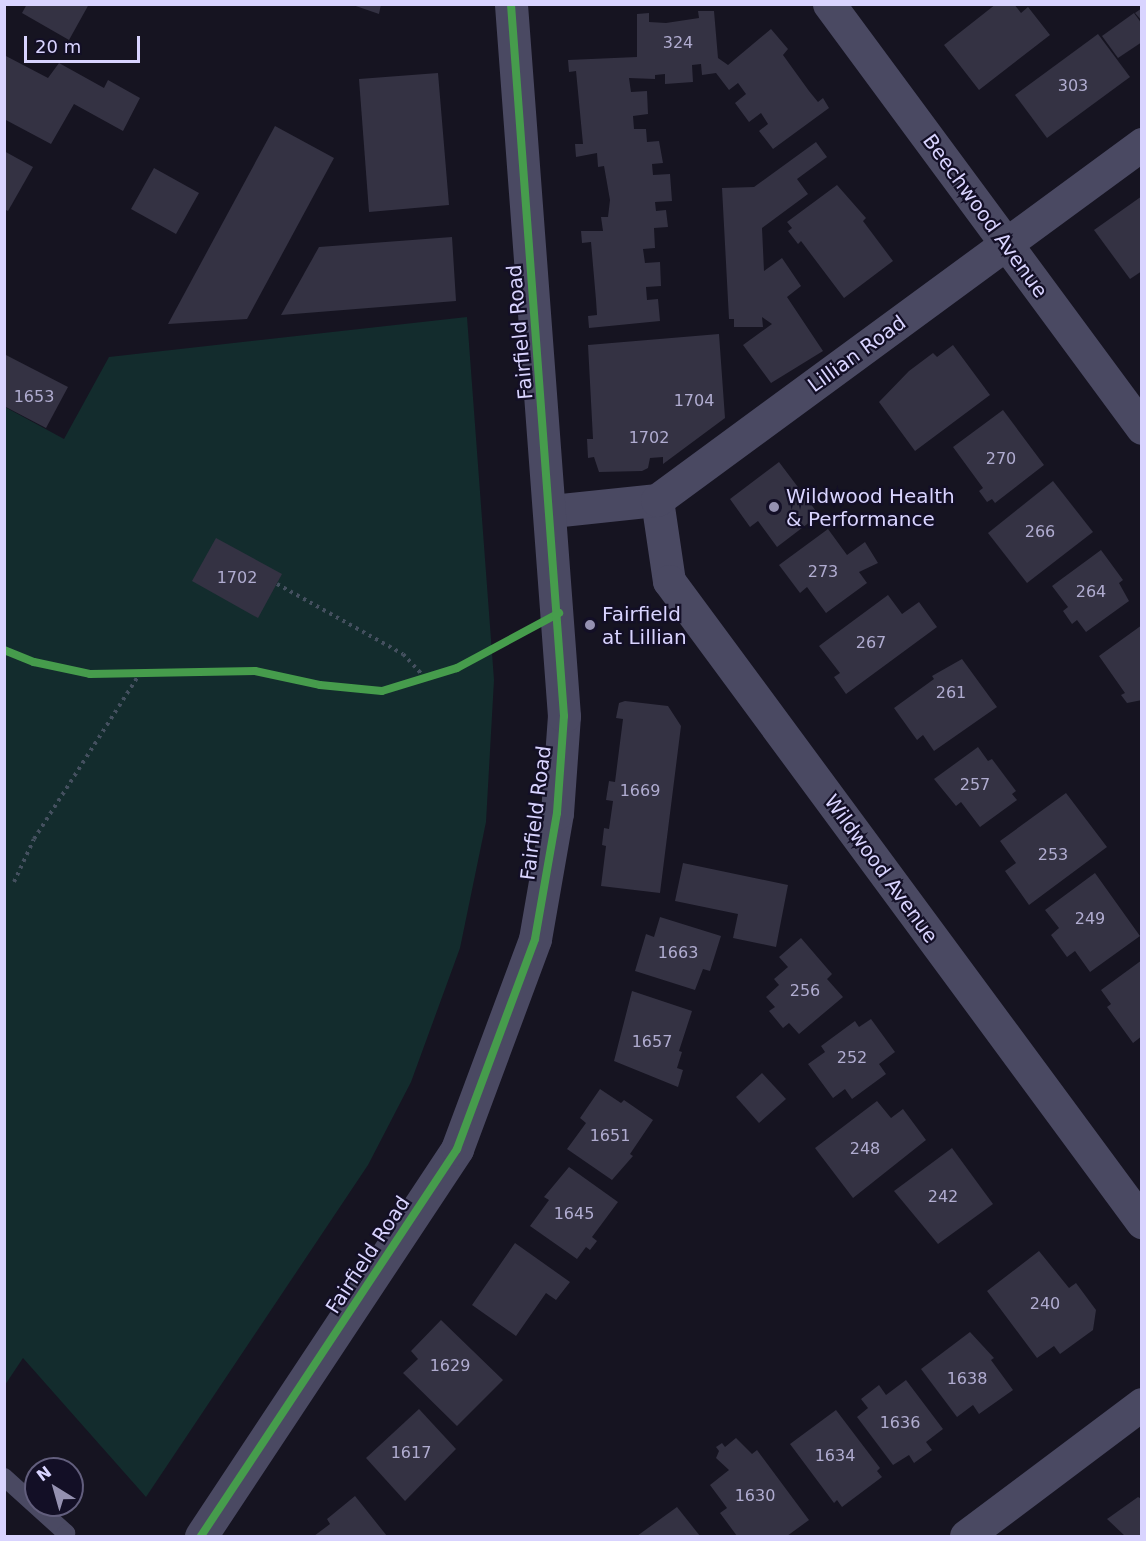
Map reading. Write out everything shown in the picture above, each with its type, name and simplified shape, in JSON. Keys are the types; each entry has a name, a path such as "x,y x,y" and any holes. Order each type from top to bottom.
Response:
{"street":[{"name":"Fairfield Road","path":"201,1536 457,1149 535,939 557,813 564,716 552,511 511,4"},
{"name":"Beechwood Avenue","path":"829,4 1142,428"},
{"name":"Lillian Road","path":"657,500 1142,144"},
{"path":"552,511 657,500"},
{"name":"Wildwood Avenue","path":"657,500 669,581 1142,1222"},
{"path":"966,1536 1142,1404"}],"lane":[{"path":"4,1477 66,1533 64,1536"}],"path":[{"path":"277,584 402,654 425,678"},
{"path":"14,882 34,839 139,675"}],"green space":[{"path":"467,317 494,680 486,822 460,948 411,1082 368,1165 146,1497 23,1358 5,1385 5,407 64,439 109,357"}],"building":[{"path":"27,4 89,4 69,40 22,13"},
{"path":"350,4 381,4 379,14"},
{"path":"996,4 1014,4 1021,13 1028,7 1050,35 979,90 944,45"},
{"path":"1142,8 1142,21 1135,13"},
{"path":"698,11 714,11 718,58 728,65 771,29 788,49 783,55 809,91 818,102 823,98 829,108 773,149 759,131 768,124 761,113 749,122 735,103 746,94 738,83 729,90 716,73 702,75 701,64 692,65 693,82 665,84 665,74 655,75 655,79 629,78 631,92 647,91 648,114 633,116 634,129 646,129 647,142 659,141 663,163 652,164 653,175 670,174 672,201 655,202 656,211 666,210 668,227 654,228 655,248 643,249 645,263 660,262 661,286 646,287 647,300 658,299 660,321 589,328 588,316 597,315 596,300 591,242 582,243 581,231 603,231 601,217 608,217 610,200 604,166 598,167 597,153 576,157 575,144 583,144 576,71 569,72 568,60 637,57 637,14 649,13 649,22 666,23 699,18"},
{"path":"1134,13 1142,24 1142,42 1118,58 1102,36"},
{"path":"1098,34 1130,77 1047,138 1015,95"},
{"path":"4,55 48,78 59,63 104,88 108,80 140,98 123,131 74,104 51,144 4,119"},
{"path":"438,73 449,205 369,212 359,79"},
{"path":"275,126 334,158 247,319 168,324"},
{"path":"816,142 827,157 797,179 808,194 762,228 764,271 782,258 801,286 787,297 823,351 771,383 743,345 772,324 762,317 763,327 734,327 734,319 729,319 722,188 754,187"},
{"path":"4,151 33,167 8,211 4,209"},
{"path":"154,168 199,193 176,234 131,209"},
{"path":"837,185 866,218 863,221 893,261 844,298 801,241 798,244 788,231 792,228 787,222"},
{"path":"1142,196 1142,271 1130,279 1094,230"},
{"path":"452,237 456,301 281,315 319,247"},
{"path":"719,334 725,418 663,464 663,457 650,458 648,468 642,471 599,472 594,457 588,458 587,439 593,439 588,345"},
{"path":"953,345 990,395 915,451 879,402 909,371 933,353 937,357"},
{"path":"4,354 68,387 46,428 4,406"},
{"path":"1003,410 1044,465 995,503 992,499 987,502 979,491 983,488 953,447"},
{"name":"Wildwood Health & Performance","path":"779,462 819,515 777,547 758,521 750,527 730,499"},
{"path":"1053,481 1093,532 1027,583 988,533"},
{"path":"828,529 847,555 865,542 878,563 859,572 867,583 826,613 807,587 800,593 779,565"},
{"path":"216,538 282,574 258,618 192,581"},
{"path":"1101,550 1123,580 1119,583 1129,601 1086,632 1077,620 1072,624 1063,611 1068,607 1052,586"},
{"path":"888,595 902,614 919,602 937,627 846,694 834,677 840,673 819,646"},
{"path":"1142,625 1142,700 1127,703 1121,695 1125,693 1099,656"},
{"path":"962,659 997,707 934,751 923,735 917,740 894,708 934,679 932,676"},
{"path":"625,701 668,706 681,726 660,893 601,886 606,846 602,845 604,828 609,829 613,801 606,800 609,781 615,782 623,719 616,718 619,703"},
{"path":"978,747 988,761 992,759 1016,791 1012,794 1017,800 980,827 961,802 956,806 934,779"},
{"path":"1066,793 1107,847 1029,905 1005,871 1016,863 1000,841"},
{"path":"683,863 788,885 776,947 733,938 738,914 675,901"},
{"path":"1095,873 1140,936 1090,972 1075,951 1067,957 1051,935 1059,928 1045,910"},
{"path":"660,917 721,936 710,971 703,969 695,990 635,971 646,934 654,937"},
{"path":"801,938 832,974 827,979 843,997 799,1034 789,1023 783,1028 769,1011 775,1007 766,997 779,985 774,979 788,967 779,957"},
{"path":"1142,960 1142,1036 1133,1043 1107,1007 1111,1004 1101,990"},
{"path":"632,991 692,1011 679,1051 682,1052 677,1068 683,1070 678,1087 614,1061"},
{"path":"871,1019 895,1052 879,1064 886,1074 852,1099 845,1089 833,1098 808,1064 825,1052 821,1046 855,1021 859,1027"},
{"path":"762,1073 786,1099 759,1123 736,1097"},
{"path":"600,1089 621,1103 624,1100 653,1120 630,1154 633,1156 612,1180 567,1149 586,1123 580,1118"},
{"path":"877,1101 891,1118 903,1109 926,1140 853,1198 815,1148"},
{"path":"952,1148 993,1204 938,1244 894,1191"},
{"path":"569,1167 618,1202 592,1237 597,1241 590,1250 586,1247 577,1259 530,1226 549,1200 544,1197"},
{"path":"515,1243 570,1282 556,1300 546,1293 516,1336 472,1305"},
{"path":"1039,1251 1069,1288 1076,1283 1096,1310 1093,1330 1060,1354 1054,1346 1037,1358 987,1291"},
{"path":"441,1320 503,1380 457,1426 403,1373 418,1359 411,1351"},
{"path":"970,1332 994,1358 991,1360 1013,1390 979,1414 973,1405 957,1417 921,1369"},
{"path":"906,1380 943,1429 926,1442 932,1450 914,1463 909,1455 893,1465 857,1417 868,1408 861,1399 879,1385 886,1395"},
{"path":"419,1409 456,1449 405,1501 366,1458"},
{"path":"836,1410 880,1468 877,1471 882,1477 842,1507 837,1500 834,1503 790,1444"},
{"path":"736,1438 752,1454 757,1450 809,1520 787,1536 737,1536 720,1513 727,1508 710,1485 729,1470 716,1458 719,1451 716,1447 722,1443 725,1447"},
{"path":"355,1496 387,1536 314,1536 330,1524 327,1519"},
{"path":"1138,1497 1142,1499 1142,1536 1125,1536 1107,1519"},
{"path":"677,1507 700,1536 637,1536"}],"cycle path":[{"path":"201,1536 457,1149 535,939 557,813 564,716 511,4"},
{"path":"4,650 34,662 90,674 255,671 320,685 382,691 457,668 559,613"}],"place":[{"name":"Wildwood Health & Performance","path":"774,507"},
{"name":"Fairfield at Lillian","path":"590,625"}]}
